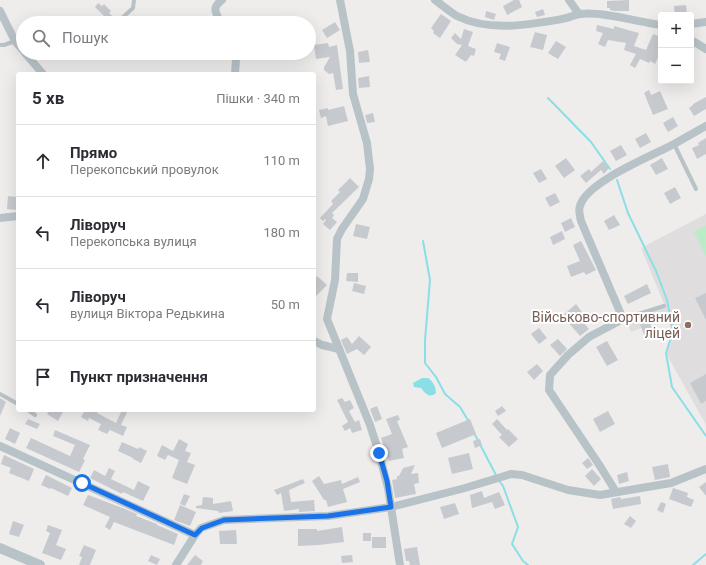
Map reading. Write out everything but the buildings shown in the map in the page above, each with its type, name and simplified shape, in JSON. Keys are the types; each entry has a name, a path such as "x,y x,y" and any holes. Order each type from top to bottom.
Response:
{"street":[{"path":"217,16 215,7 222,0"},
{"path":"340,0 350,51 353,94 367,143 370,169 369,179 363,199 342,229 337,239 335,280 327,319 370,425 387,481 400,565"},
{"path":"435,0 457,16 476,23 495,26 531,25 567,18 579,14 599,15 658,25"},
{"path":"569,0 579,14"},
{"path":"0,11 15,41"},
{"path":"694,24 706,22"},
{"path":"694,42 706,48"},
{"path":"31,60 41,72"},
{"path":"235,72 236,60"},
{"path":"616,492 549,390 550,375 568,355 589,337 623,319 581,221 580,206 584,198 592,190 615,173 674,144 706,126"},
{"path":"0,218 16,216"},
{"path":"316,343 339,349"},
{"path":"0,446 195,535"},
{"path":"176,565 195,535 202,528 224,520 328,516 391,507 465,488 511,474 522,475 568,490 600,495 671,483 706,469"},
{"path":"0,548 33,564"}],"lane":[{"path":"124,16 133,8 134,0"},
{"path":"0,45 15,41"},
{"path":"674,144 696,190"},
{"path":"623,319 664,306"},
{"path":"0,394 16,403"},
{"path":"31,412 35,415"}],"shaded area":[{"name":"Військово-спортивний ліцей","path":"706,214 706,425 666,353 672,332 668,318 631,332 624,316 664,304 641,248"}],"green space":[{"path":"706,225 706,256 694,232"}],"water":[{"path":"422,378 428,378 435,386 436,393 434,395 429,395 421,388 414,387 413,383"}],"waterway":[{"path":"548,98 591,142 610,169"},
{"path":"617,180 628,213 656,271 667,300 673,331 666,353 672,387 706,436"},
{"path":"423,241 430,280 425,340 425,363 436,377 445,394 460,407 469,422"},
{"path":"474,433 496,475"},
{"path":"498,479 503,486 518,527 512,544 523,561 528,565"},
{"path":"693,565 706,554"}],"place":[{"name":"Військово-спортивний ліцей","path":"688,325"}],"route":[{"path":"82,483 195,535 202,528 224,520 328,516 391,507 387,481 379,453"}]}
